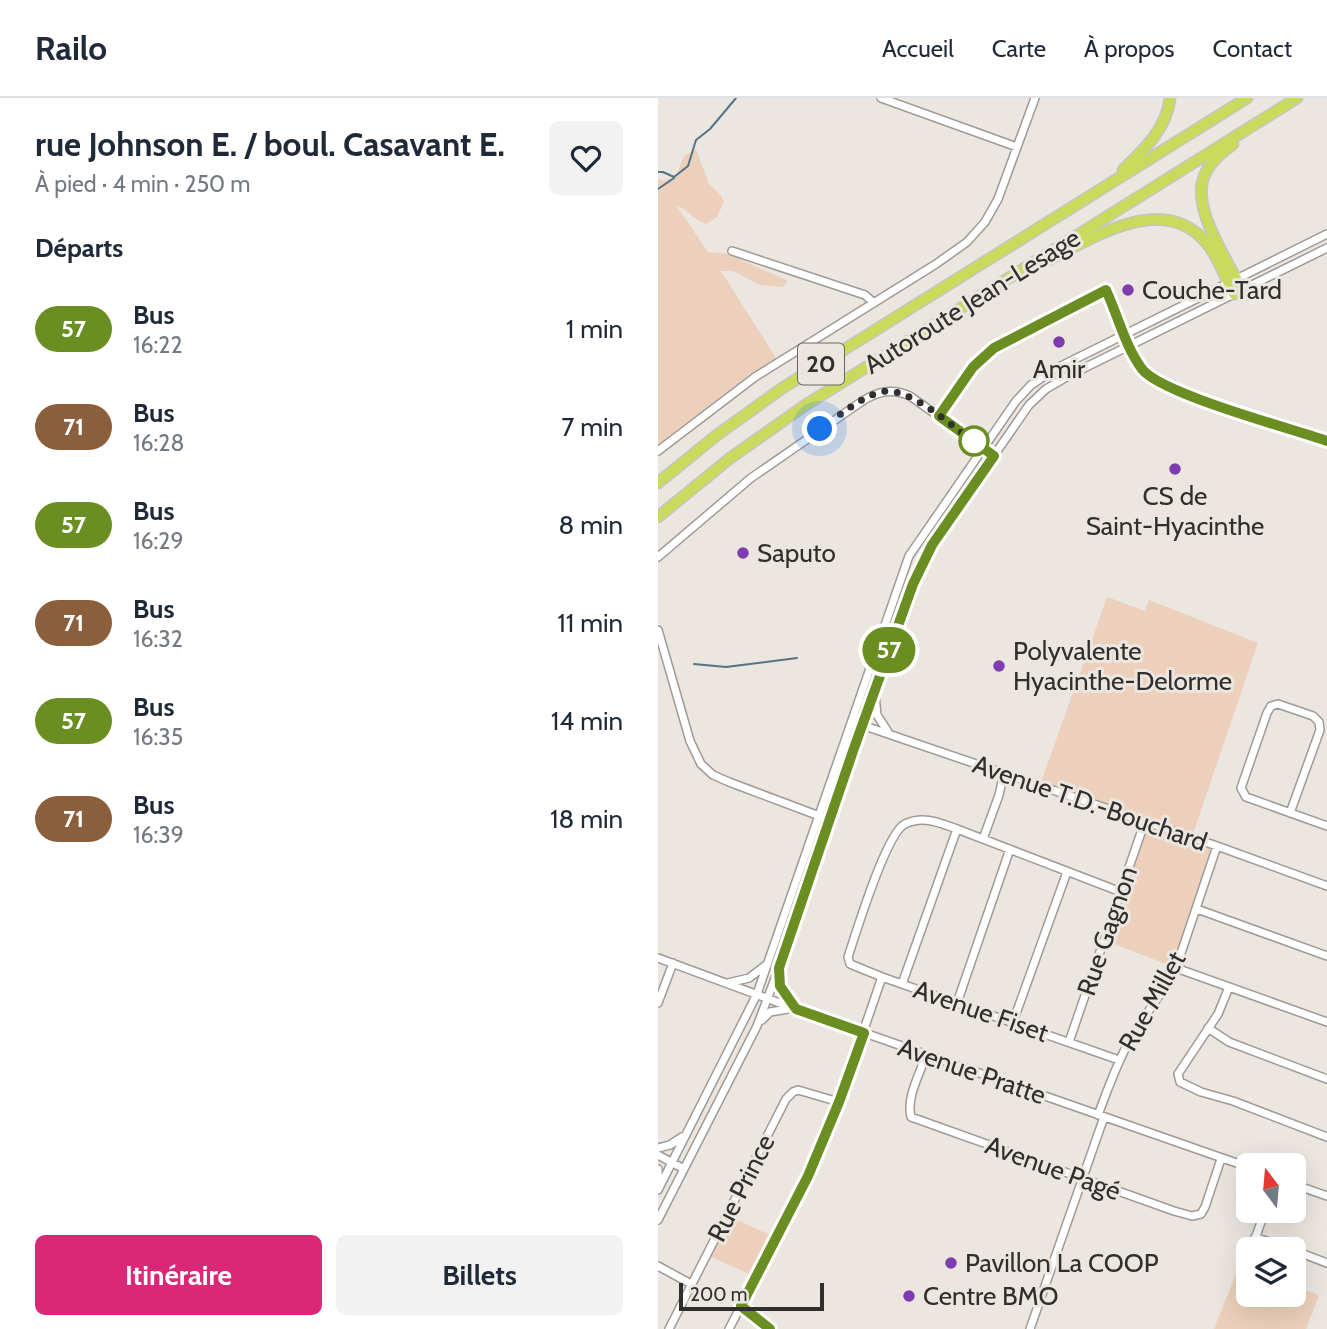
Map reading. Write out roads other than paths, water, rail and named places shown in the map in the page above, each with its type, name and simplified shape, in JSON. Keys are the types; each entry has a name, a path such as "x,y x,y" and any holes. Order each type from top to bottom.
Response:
{"highway":[{"path":"1108,185 1154,136 1166,115 1170,98"},
{"name":"Autoroute Jean-Lesage","path":"658,483 709,441 773,395 1247,98"},
{"name":"Autoroute Jean-Lesage","path":"658,517 777,424 1297,98"},
{"path":"1232,281 1204,212 1201,188 1205,174 1213,162 1260,121"},
{"path":"1001,282 1115,228 1152,219 1180,224 1202,238 1238,292"}],"street":[{"path":"881,98 1017,147"},
{"path":"658,451 746,383 946,258 974,236 996,203 1035,98"},
{"path":"658,1190 757,994 909,556 1013,405 1036,381 1064,364 1327,234"},
{"path":"658,1220 757,1026 913,584 932,545 1029,405 1042,392 1066,377 1327,248"},
{"path":"732,251 864,295 874,303"},
{"path":"1124,334 1142,369 1158,382 1327,441"},
{"path":"658,557 758,473 877,393 891,391 907,395 994,456"},
{"path":"658,630 690,741 701,764 713,775 729,782 830,819"},
{"path":"875,690 877,715 881,725 891,735"},
{"path":"1290,813 1320,730 1319,722 1313,716 1278,705 1271,706 1266,713 1241,788 1246,797 1290,813 1327,826"},
{"name":"Avenue T.D.-Bouchard","path":"853,722 1325,885"},
{"path":"983,839 1004,774"},
{"name":"Avenue Fiset","path":"957,829 932,820 921,820 905,824 895,831 848,957 850,964 1119,1060"},
{"name":"Rue Gagnon","path":"1069,1042 1145,821"},
{"path":"902,984 957,829 1121,892"},
{"name":"Rue Millet","path":"1030,1329 1119,1060 1176,968 1217,846"},
{"path":"957,1003 1010,849"},
{"path":"1013,1022 1068,872"},
{"path":"1325,885 1327,875"},
{"path":"1197,909 1327,956"},
{"name":"Avenue Pratte","path":"658,958 1236,1163"},
{"path":"658,1003 673,963"},
{"path":"728,983 749,978 766,965"},
{"path":"779,968 780,986 796,1009"},
{"path":"1176,968 1327,1022"},
{"path":"729,1329 808,1176 839,1102 882,977"},
{"path":"1229,987 1218,1014 1178,1074 1180,1082 1327,1137"},
{"path":"757,1026 770,1012 796,1009"},
{"path":"1208,1028 1229,1042 1327,1079"},
{"name":"Avenue Pagé","path":"926,1055 911,1097 911,1117 1174,1211 1196,1216 1200,1214 1205,1207 1221,1158"},
{"name":"Rue Prince","path":"669,1329 786,1099 793,1091 798,1090 839,1102"},
{"path":"658,1148 670,1145 686,1135"},
{"path":"658,1155 684,1169"},
{"path":"658,1169 658,1190"},
{"path":"1306,1189 1327,1196"},
{"path":"1255,1237 1260,1223"},
{"path":"1306,1255 1327,1262"},
{"path":"658,1266 691,1284"},
{"path":"741,1306 770,1329"}],"waterway":[{"path":"658,172 674,177 688,166 696,140 710,129 736,98"},
{"path":"658,189 674,178"},
{"path":"694,664 726,667 797,658"}],"place":[{"name":"Couche-Tard","path":"1128,290"},
{"name":"Amir","path":"1059,342"},
{"name":"CS de Saint-Hyacinthe","path":"1175,469"},
{"name":"Saputo","path":"743,553"},
{"name":"Polyvalente Hyacinthe-Delorme","path":"999,666"},
{"name":"Pavillon La COOP","path":"951,1263"},
{"name":"Centre BMO","path":"909,1296"}]}
